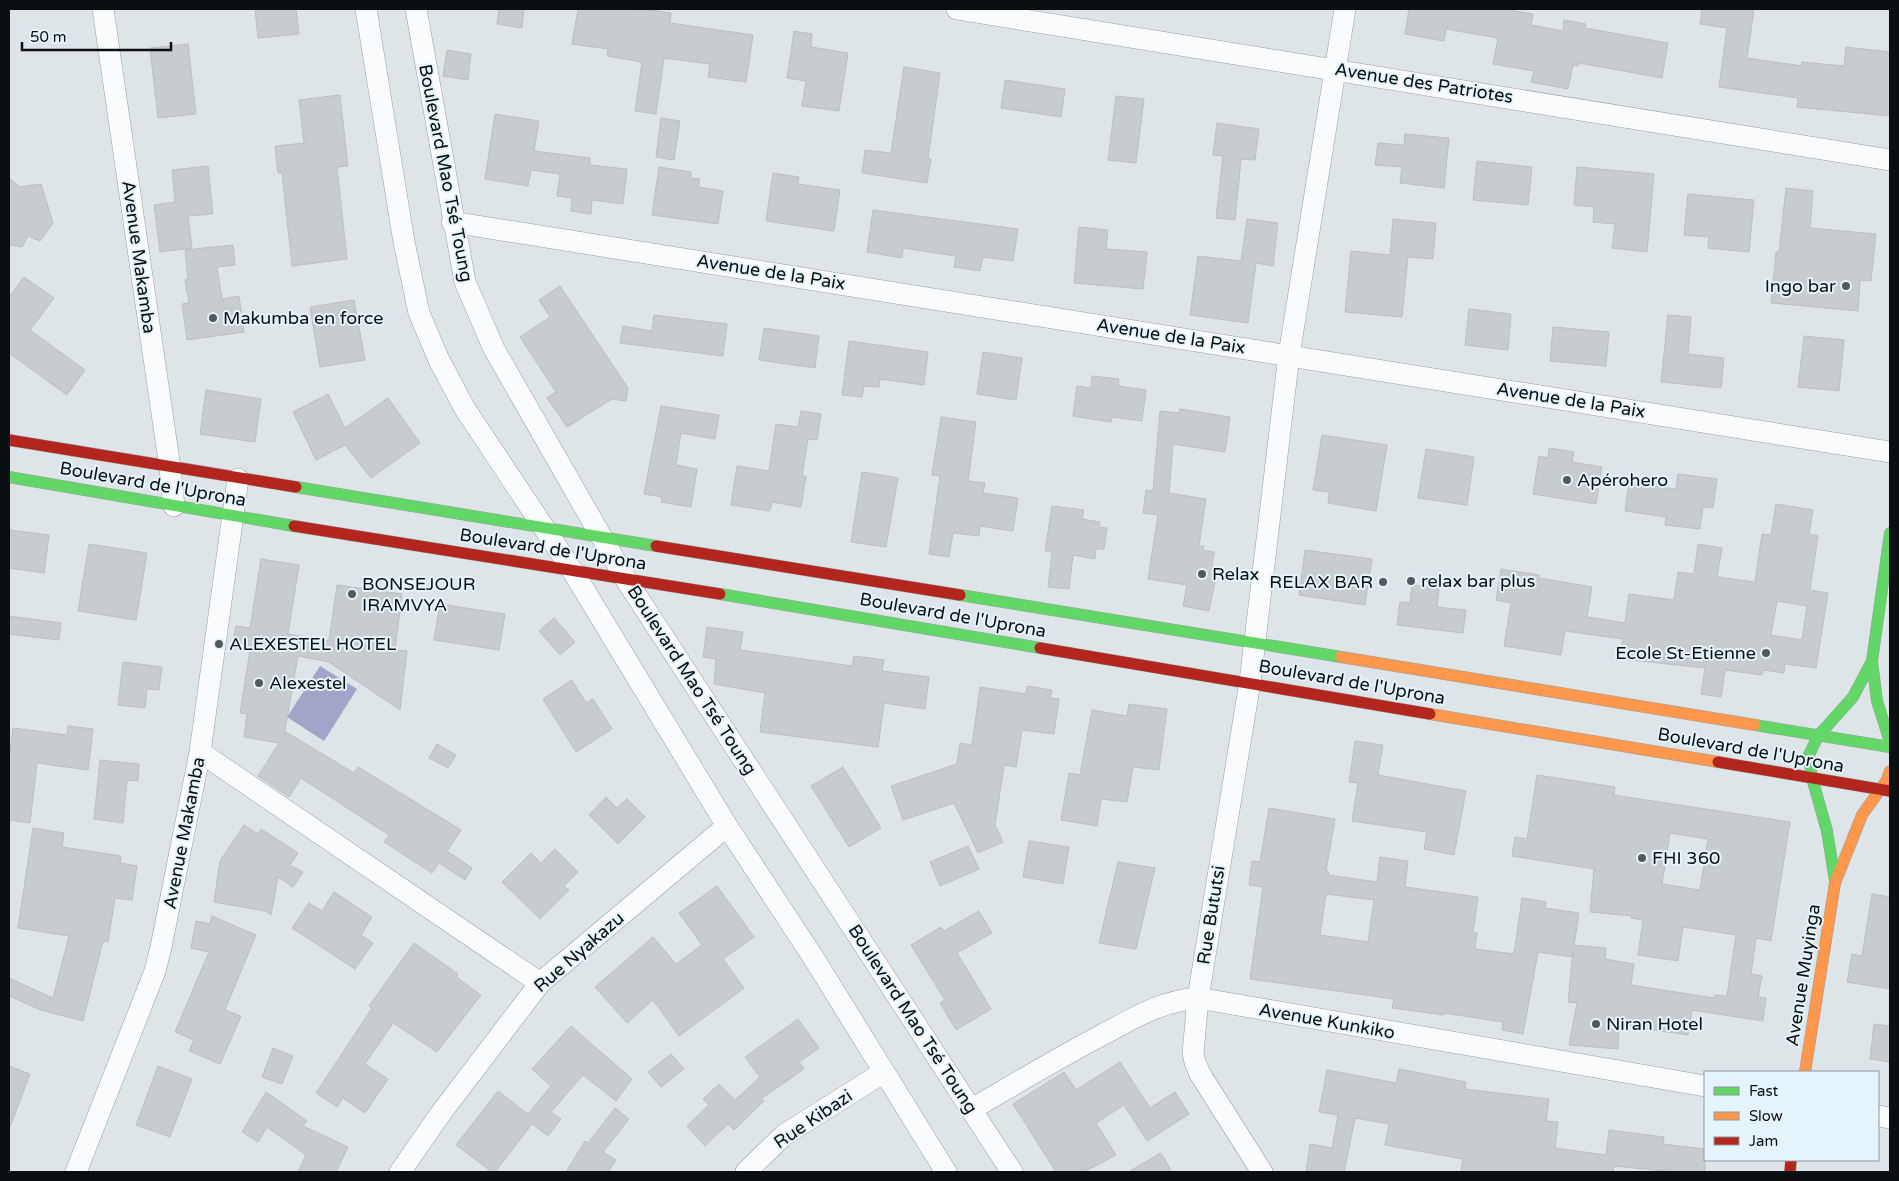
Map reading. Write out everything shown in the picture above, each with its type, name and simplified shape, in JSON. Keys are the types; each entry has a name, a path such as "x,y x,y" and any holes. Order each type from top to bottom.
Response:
{"street":[{"name":"Avenue Makamba","path":"103,9 174,506"},
{"path":"366,9 404,242 419,313 438,360 465,409 572,570 728,826 946,1172"},
{"name":"Boulevard Mao Tsé Toung","path":"416,9 464,282 478,318 494,350 625,578 1012,1172"},
{"name":"Avenue des Patriotes","path":"957,9 1336,68 1890,160"},
{"name":"Rue Bututsi","path":"1262,1172 1200,1074 1193,1053 1198,998 1256,642 1289,355 1345,9"},
{"name":"Avenue de la Paix","path":"452,222 1890,452"},
{"name":"Boulevard de l'Uprona","path":"9,440 170,468 1256,642 1890,747"},
{"name":"Boulevard de l'Uprona","path":"9,477 232,516 625,578 1250,682 1886,790"},
{"name":"Avenue Makamba","path":"76,1172 155,971 200,752 238,479"},
{"path":"1890,533 1872,661 1878,702 1890,742"},
{"path":"1818,736 1853,697 1872,661"},
{"name":"Avenue Muyinga","path":"1818,736 1809,755 1812,778 1827,831 1836,883"},
{"path":"200,752 540,983"},
{"name":"Avenue Muyinga","path":"1805,1071 1836,883 1862,815 1886,790 1890,770"},
{"name":"Rue Nyakazu","path":"400,1172 440,1112 540,983 728,826"},
{"name":"Avenue Kunkiko","path":"972,1110 1063,1055 1158,1005 1198,998 1704,1086"},
{"name":"Rue Kibazi","path":"746,1172 784,1135 884,1072"}],"water":[{"path":"320,666 357,689 324,741 287,717"}],"building":[{"path":"255,9 296,9 299,34 258,38"},
{"path":"499,9 524,9 522,28 497,24"},
{"path":"578,9 651,10 671,13 670,23 753,35 746,82 708,77 710,64 664,58 656,114 635,111 642,62 607,56 608,49 572,44"},
{"path":"1409,9 1504,9 1533,14 1531,25 1563,31 1564,20 1586,24 1585,28 1668,43 1662,78 1579,63 1578,66 1573,65 1568,89 1531,82 1534,71 1493,64 1498,38 1446,29 1444,41 1405,34"},
{"path":"1702,9 1754,9 1747,58 1802,66 1802,62 1844,66 1846,47 1890,52 1890,116 1797,107 1798,98 1719,87 1727,28 1700,24"},
{"path":"794,31 812,34 811,47 848,53 839,111 802,106 806,81 787,78"},
{"path":"188,44 196,114 158,118 150,48"},
{"path":"447,50 471,54 468,80 443,76"},
{"path":"904,67 940,73 928,159 931,159 927,183 862,173 865,150 891,153"},
{"path":"1005,80 1065,89 1061,117 1001,108"},
{"path":"340,95 348,166 337,167 347,259 292,266 282,173 278,173 275,146 304,143 299,100"},
{"path":"1116,96 1144,99 1136,163 1108,160"},
{"path":"495,114 539,121 534,151 590,158 590,165 627,169 623,204 592,200 591,214 571,211 572,198 557,196 560,174 531,170 528,186 485,179"},
{"path":"661,118 680,121 674,160 656,157"},
{"path":"1217,123 1259,129 1255,160 1241,159 1235,220 1216,218 1223,156 1213,155"},
{"path":"1405,134 1449,138 1444,188 1400,183 1402,167 1375,165 1378,143 1404,145"},
{"path":"1477,161 1532,167 1528,205 1473,200"},
{"path":"208,166 213,214 188,216 192,248 160,252 154,205 175,202 172,170"},
{"path":"659,167 691,172 691,178 700,179 698,187 723,191 718,224 652,215"},
{"path":"1577,167 1654,174 1647,252 1612,248 1615,224 1593,222 1594,207 1574,205"},
{"path":"773,173 799,177 798,184 840,190 834,231 766,221"},
{"path":"9,178 20,187 41,184 53,223 40,241 28,236 22,247 9,245"},
{"path":"1786,188 1813,191 1810,228 1876,234 1871,281 1860,280 1858,311 1771,303 1776,252 1779,252"},
{"path":"1688,194 1754,200 1749,252 1708,248 1709,237 1684,235"},
{"path":"873,210 1018,229 1013,261 983,257 980,271 954,267 956,256 903,248 902,258 867,252"},
{"path":"1247,219 1278,223 1273,266 1256,263 1248,323 1190,315 1198,256 1241,261"},
{"path":"1393,219 1436,223 1433,259 1408,257 1402,317 1345,312 1351,251 1390,255"},
{"path":"1079,227 1108,230 1106,249 1147,252 1143,289 1074,283"},
{"name":"Makumba en force","path":"233,245 235,265 217,267 222,299 239,296 244,332 187,340 182,304 189,303 185,280 188,279 185,250"},
{"path":"24,277 54,298 30,330 85,370 67,395 9,353 9,297"},
{"path":"560,286 628,388 626,401 612,399 567,427 547,398 556,392 520,337 550,317 539,300"},
{"path":"354,300 365,360 320,367 310,307"},
{"path":"1469,309 1511,314 1508,350 1465,345"},
{"path":"654,315 727,324 723,356 620,343 623,326 652,331"},
{"path":"1668,315 1691,317 1688,354 1724,358 1721,388 1661,382"},
{"path":"1553,327 1609,332 1606,366 1550,361"},
{"path":"764,328 819,336 815,368 759,360"},
{"path":"1804,336 1844,340 1839,391 1798,387"},
{"path":"849,341 928,352 924,385 880,379 879,387 864,386 862,397 842,395"},
{"path":"983,352 1022,358 1016,400 977,394"},
{"path":"1092,376 1119,379 1118,386 1146,390 1142,421 1112,417 1111,422 1073,416 1077,386 1091,388"},
{"path":"206,390 261,399 255,442 200,434"},
{"path":"328,394 345,428 388,398 420,443 371,478 345,445 316,460 293,412"},
{"path":"661,406 719,415 715,439 681,433 676,465 697,469 691,507 661,502 662,497 644,494"},
{"path":"1180,409 1230,417 1225,452 1173,444 1169,493 1206,499 1199,546 1204,546 1203,550 1214,552 1212,566 1218,567 1209,611 1183,606 1187,585 1148,579 1158,515 1143,513 1146,490 1153,491 1160,411 1179,413"},
{"path":"801,411 821,414 817,440 808,439 802,476 806,476 801,507 772,502 770,511 731,505 737,466 769,471 776,424 798,427"},
{"path":"941,417 976,422 968,481 985,483 983,493 1018,498 1013,531 980,526 979,536 953,533 949,557 929,554 940,476 932,475"},
{"path":"1322,435 1387,445 1376,511 1328,503 1329,492 1313,490"},
{"name":"Apérohero","path":"1549,448 1574,452 1572,462 1602,467 1596,504 1533,494 1539,456 1548,458"},
{"path":"1426,449 1474,457 1467,505 1418,498"},
{"path":"862,472 898,478 886,547 851,542"},
{"path":"1678,474 1717,479 1713,508 1703,507 1700,529 1665,525 1666,517 1625,511 1629,483 1676,489"},
{"path":"1776,504 1813,510 1809,534 1818,536 1810,590 1828,593 1816,668 1785,664 1784,673 1763,670 1762,675 1725,670 1721,697 1701,694 1705,668 1621,659 1623,639 1565,631 1561,655 1504,646 1511,603 1496,600 1501,569 1592,587 1587,617 1625,623 1629,594 1674,600 1678,572 1694,574 1698,544 1722,548 1717,577 1755,582 1762,534 1771,535","holes":["1777,601 1807,606 1802,640 1771,635"]},
{"path":"1052,506 1084,510 1082,519 1100,522 1099,527 1107,528 1104,549 1096,549 1095,559 1073,555 1069,589 1048,587 1052,552 1045,551"},
{"path":"9,530 49,535 44,573 9,568"},
{"path":"89,544 147,553 136,620 78,611"},
{"path":"1305,550 1372,559 1365,605 1299,595"},
{"path":"261,559 299,565 288,634 329,641 337,585 402,594 395,650 407,651 400,710 329,662 298,656 284,735 286,732 354,773 358,767 461,830 447,851 472,868 465,880 439,863 432,873 384,842 389,835 301,778 289,797 258,776 279,743 244,737 247,714 240,713 250,650 232,647 236,626 250,628"},
{"path":"1412,585 1439,588 1437,607 1466,610 1463,633 1397,625 1400,602 1410,603"},
{"path":"440,604 505,614 499,650 434,640"},
{"path":"9,616 61,623 59,640 9,634"},
{"path":"554,618 575,642 560,655 539,631"},
{"path":"707,627 743,632 740,650 852,666 854,656 884,660 882,671 929,677 925,709 884,703 878,747 760,732 765,693 714,684 716,659 703,657"},
{"path":"123,662 162,667 159,690 147,689 145,708 118,705"},
{"path":"572,680 586,703 593,699 612,729 576,752 543,699"},
{"path":"1027,686 1052,690 1050,698 1059,699 1054,734 1022,730 1016,767 1004,765 995,825 1003,842 978,853 954,803 903,820 891,786 957,764 960,743 972,745 980,687 1026,694"},
{"path":"1129,704 1167,709 1159,770 1133,767 1127,802 1101,799 1097,826 1061,820 1069,773 1080,775 1092,710 1127,716"},
{"path":"68,726 93,729 88,770 37,763 30,823 9,820 9,760 13,728 67,735"},
{"path":"1355,741 1383,745 1378,775 1466,791 1454,855 1424,849 1427,832 1352,821 1358,783 1349,782"},
{"path":"437,744 456,755 448,768 429,758"},
{"path":"100,760 139,764 138,781 127,780 123,823 94,819"},
{"path":"843,767 881,828 849,847 811,786"},
{"path":"1537,775 1615,787 1614,795 1790,822 1771,941 1756,938 1751,974 1762,976 1758,997 1766,998 1763,1021 1692,1010 1688,1035 1619,1025 1618,1049 1569,1045 1577,1003 1568,1002 1573,951 1572,957 1538,952 1523,1034 1502,1030 1503,1022 1444,1013 1444,1015 1392,1008 1394,999 1250,979 1263,887 1249,885 1252,861 1260,862 1269,808 1335,819 1326,871 1329,872 1328,875 1377,882 1380,857 1408,861 1405,887 1478,897 1473,933 1477,933 1475,949 1514,954 1522,898 1546,902 1545,908 1579,913 1574,945 1606,948 1605,959 1634,964 1631,985 1714,998 1715,995 1727,996 1736,935 1683,927 1678,961 1638,955 1643,920 1631,918 1632,916 1590,912 1594,869 1512,856 1515,837 1527,839","holes":["1670,833 1708,839 1700,890 1662,884","1326,894 1374,900 1368,942 1320,935"]},
{"path":"606,797 617,808 627,799 645,817 618,844 589,815"},
{"path":"244,825 258,834 261,829 298,853 290,865 303,872 293,887 278,877 271,915 265,911 214,902 220,861"},
{"path":"33,828 64,833 62,847 121,856 120,863 137,866 132,900 115,898 108,942 103,941 83,1021 41,1010 9,996 9,978 53,998 69,936 18,928"},
{"path":"1029,841 1069,847 1063,884 1023,877"},
{"path":"968,846 979,869 940,886 930,862"},
{"path":"555,849 578,872 564,886 569,890 540,919 502,882 531,853 541,863"},
{"path":"1118,862 1155,868 1136,949 1099,943"},
{"path":"717,886 754,937 723,959 744,988 679,1036 653,1000 627,1023 595,987 653,937 676,964 702,945 679,913"},
{"path":"334,892 372,917 361,935 373,943 355,969 292,928 309,903 322,911"},
{"path":"1872,894 1890,897 1890,989 1847,982 1852,954 1862,956"},
{"path":"979,911 992,933 957,953 991,1009 956,1030 940,1003 945,1000 911,945 941,927 944,931"},
{"path":"212,916 256,935 225,1010 241,1016 220,1064 189,1051 194,1040 175,1032 209,952 191,948 196,921 210,924"},
{"path":"414,943 458,974 456,977 481,995 437,1052 393,1023 365,1064 388,1079 365,1113 343,1098 337,1107 316,1093 372,1008 369,1006"},
{"path":"798,1019 819,1048 799,1062 804,1069 761,1099 764,1101 734,1130 728,1124 705,1146 687,1126 709,1105 703,1099 719,1084 735,1100 760,1077 745,1057"},
{"path":"1874,1024 1890,1026 1890,1062 1870,1059"},
{"path":"571,1026 632,1079 616,1101 583,1075 551,1112 561,1119 548,1136 532,1124 495,1172 492,1172 456,1145 498,1091 528,1114 551,1086 532,1069"},
{"path":"273,1048 293,1056 282,1084 262,1077"},
{"path":"671,1054 684,1069 661,1087 648,1072"},
{"path":"1120,1062 1150,1108 1175,1092 1189,1114 1147,1141 1124,1105 1096,1123 1116,1155 1084,1172 1056,1172 1013,1104 1064,1072 1076,1090"},
{"path":"9,1066 30,1074 10,1127 9,1127"},
{"path":"158,1066 192,1079 170,1137 136,1125"},
{"path":"1399,1069 1466,1082 1465,1089 1549,1099 1546,1121 1558,1122 1555,1148 1606,1155 1609,1130 1664,1137 1663,1144 1704,1149 1705,1172 1675,1172 1614,1166 1613,1172 1461,1172 1463,1159 1385,1145 1389,1124 1355,1118 1344,1172 1306,1172 1310,1144 1332,1148 1338,1115 1319,1112 1327,1070 1396,1083"},
{"path":"266,1092 307,1121 303,1126 348,1147 336,1172 298,1172 306,1155 267,1127 258,1142 242,1132"},
{"path":"615,1108 629,1119 603,1152 616,1160 608,1172 566,1172 585,1141 588,1143"},
{"path":"1161,1153 1172,1172 1128,1172"}],"traffic: fast":[{"path":"9,477 294,526"},
{"path":"296,487 656,546"},
{"path":"1890,533 1872,661 1877,701 1890,742"},
{"path":"720,594 1040,648"},
{"path":"960,595 1341,657"},
{"path":"1835,881 1827,831 1812,778 1809,755 1818,736 1853,697 1872,661"},
{"path":"1755,725 1890,747"}],"traffic: slow":[{"path":"1341,657 1755,725"},
{"path":"1430,714 1718,762"},
{"path":"1805,1071 1835,883 1862,815 1887,780 1890,771"}],"traffic: jam":[{"path":"9,440 296,487"},
{"path":"294,526 720,594"},
{"path":"656,546 960,595"},
{"path":"1040,648 1430,714"},
{"path":"1718,762 1890,791"},
{"path":"1790,1172 1791,1161"}],"place":[{"name":"Ingo bar","path":"1846,286"},
{"name":"Makumba en force","path":"213,318"},
{"name":"Apérohero","path":"1567,480"},
{"name":"Relax","path":"1202,574"},
{"name":"relax bar plus","path":"1411,581"},
{"name":"RELAX BAR","path":"1383,582"},
{"name":"BONSEJOUR IRAMVYA","path":"352,594"},
{"name":"ALEXESTEL HOTEL","path":"219,644"},
{"name":"Ecole St-Etienne","path":"1766,653"},
{"name":"Alexestel","path":"259,683"},
{"name":"FHI 360","path":"1642,858"},
{"name":"Niran Hotel","path":"1596,1024"}]}
